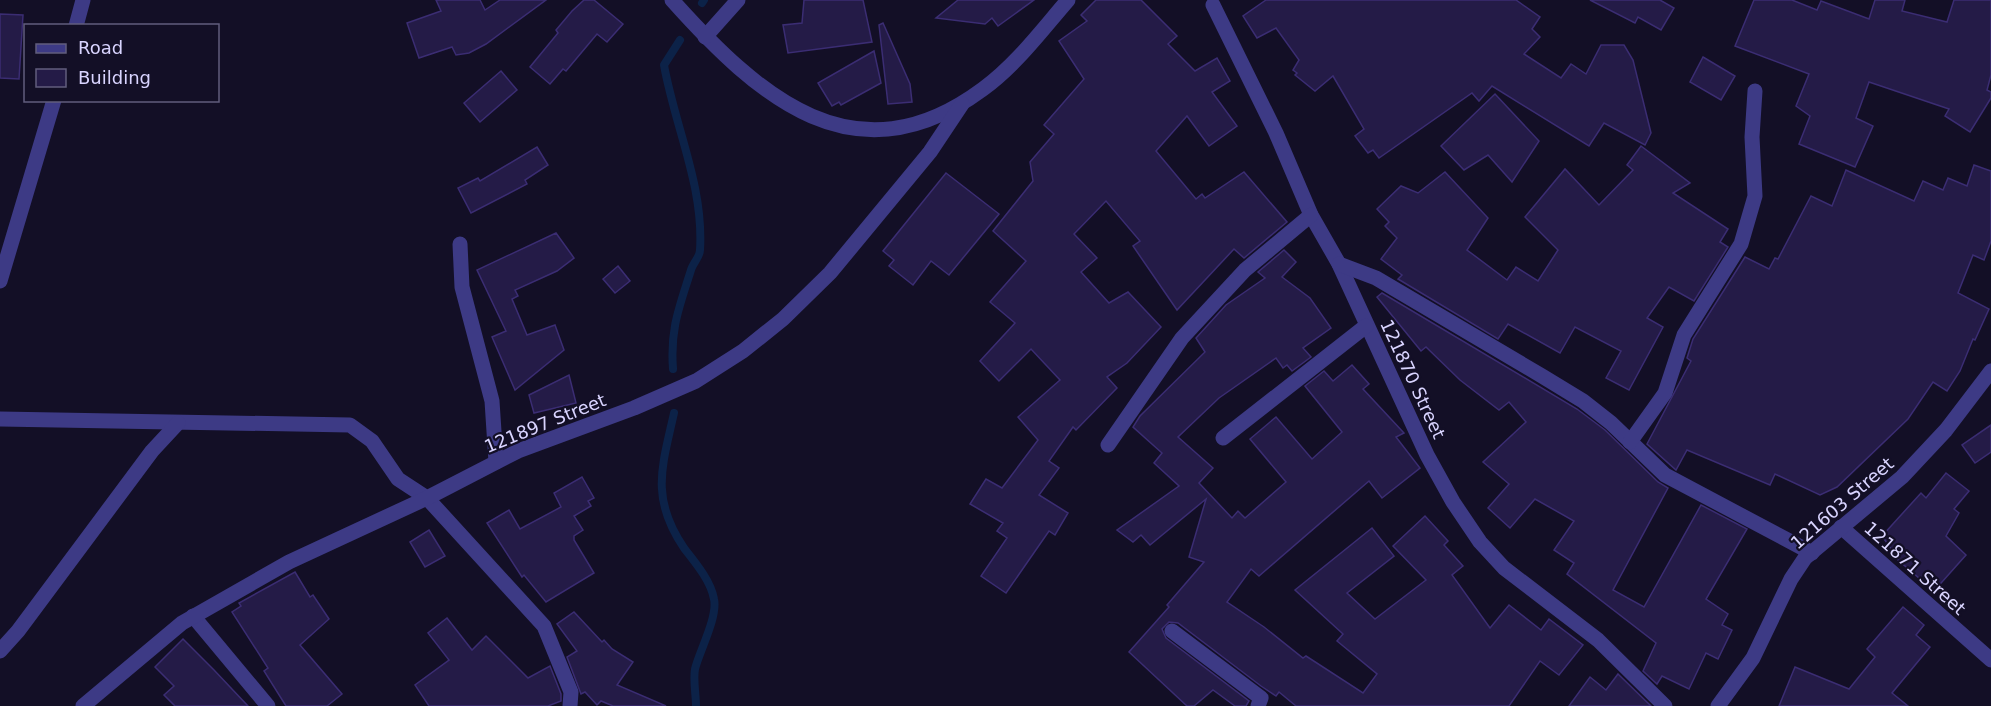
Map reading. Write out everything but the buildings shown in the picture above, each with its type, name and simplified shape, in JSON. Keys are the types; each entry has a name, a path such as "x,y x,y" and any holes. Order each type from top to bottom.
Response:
{"street":[{"path":"77,24 83,0"},
{"path":"672,0 705,37 762,88 791,108 837,127 890,128 919,122 962,104 1005,70 1068,0"},
{"path":"705,37 738,0"},
{"name":"121870 Street","path":"1212,2 1276,133 1311,215 1339,264 1427,455 1453,502 1480,542 1504,568 1598,640 1665,706"},
{"path":"1630,442 1665,393 1684,335 1741,244 1755,196 1752,137 1755,91"},
{"path":"0,281 53,102"},
{"name":"121897 Street","path":"82,706 193,616 289,562 427,498 496,462 696,381 743,351 783,319 830,273 911,177 962,104"},
{"path":"1108,445 1182,338 1245,270 1311,215"},
{"path":"460,244 462,287 492,401 496,462"},
{"path":"1339,264 1376,278 1583,401 1665,475 1812,553"},
{"path":"1223,438 1366,326"},
{"name":"121603 Street","path":"1718,706 1753,658 1791,579 1812,553 1902,477 1946,430 1991,371"},
{"path":"0,419 350,425 372,441 398,480 427,498 544,626 571,692 570,706"},
{"path":"0,651 18,631 152,451 178,423"},
{"name":"121871 Street","path":"1841,528 1991,660"},
{"path":"193,616 268,706"},
{"path":"1172,631 1261,698 1258,706"}],"waterway":[{"path":"673,369 672,355 676,319 691,270 700,250 698,203 664,65 680,40"},
{"path":"674,413 663,466 663,498 666,513 673,530 706,579 714,599 711,625 695,669 696,706"}]}
